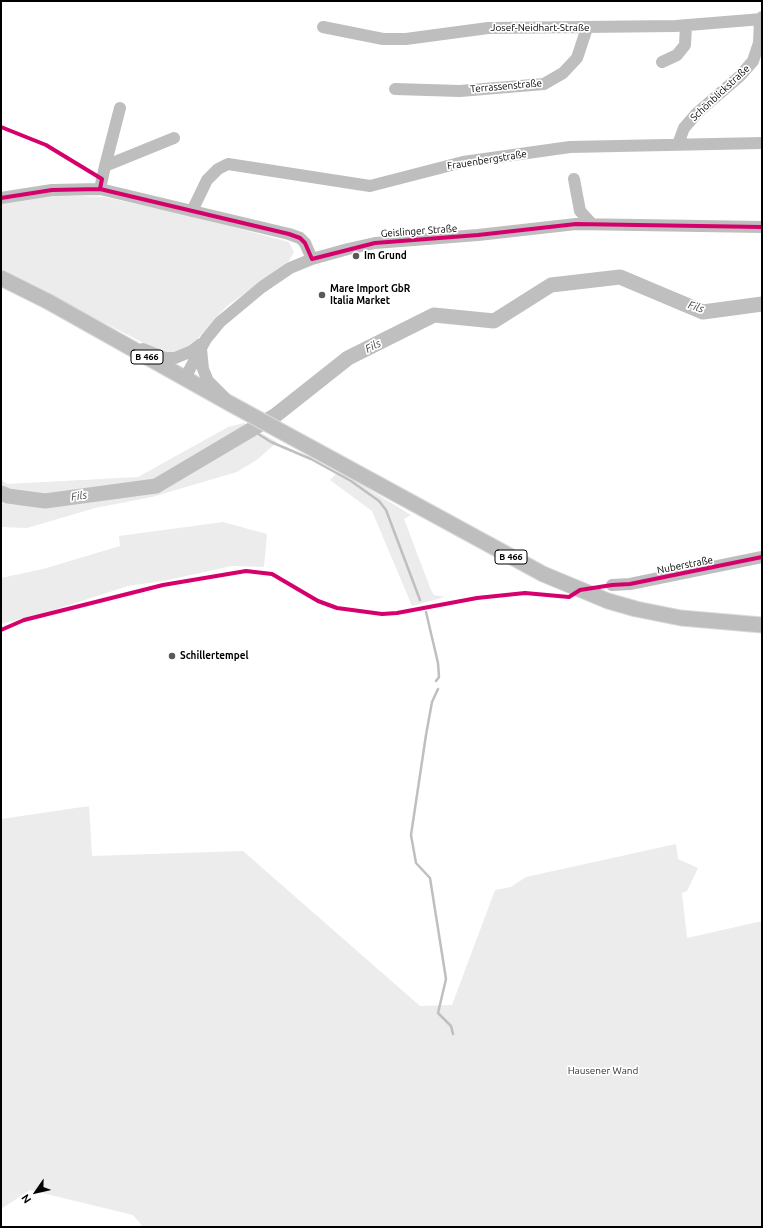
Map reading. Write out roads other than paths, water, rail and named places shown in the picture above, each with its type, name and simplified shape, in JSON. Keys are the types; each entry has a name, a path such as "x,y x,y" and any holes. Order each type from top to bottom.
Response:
{"main road":[{"name":"B 466","path":"1,278 110,335 247,413 542,574 580,590 636,609 681,618 762,625"}],"street":[{"name":"Josef-Neidhart-Straße","path":"323,26 383,39 406,39 488,28 587,28 686,25 761,19"},
{"name":"Schönblickstraße","path":"678,144 684,128 697,113 740,76 753,62 759,43 761,19"},
{"path":"662,62 678,55 686,45 686,25"},
{"name":"Terrassenstraße","path":"395,89 460,90 544,84 563,74 577,58 587,28"},
{"path":"100,189 120,108"},
{"path":"105,166 174,138"},
{"name":"Frauenbergstraße","path":"192,211 207,180 218,169 228,164 370,186 463,162 570,147 762,143"},
{"path":"574,179 580,211 591,224"},
{"path":"1,198 52,190 100,189 300,238 305,243 312,259"},
{"name":"Geislinger Straße","path":"185,378 204,344 227,315 262,287 290,268 312,259 375,243 478,235 576,224 762,227"},
{"name":"Geislinger Straße","path":"110,335 165,358 174,358 192,352 204,344"},
{"path":"204,344 203,369 208,381 229,403"},
{"name":"Nuberstraße","path":"612,585 630,584 762,557"}],"waterway":[{"name":"Fils","path":"1,493 8,496 45,501 156,486 276,415 348,358 434,315 494,321 551,285 620,277 703,312 762,304"},
{"path":"252,430 271,442 311,459 351,481 379,501 386,510 420,600"},
{"path":"426,612 438,663 439,677 436,681"},
{"path":"438,689 432,702 411,835 416,863 430,878 446,979 438,1013 451,1026 453,1034"}],"place":[{"name":"Im Grund","path":"356,256"},
{"name":"Mare Import GbR Italia Market","path":"322,295"},
{"name":"Schillertempel","path":"172,656"}],"park label":[{"name":"Hausener Wand","path":"603,1071"}]}
